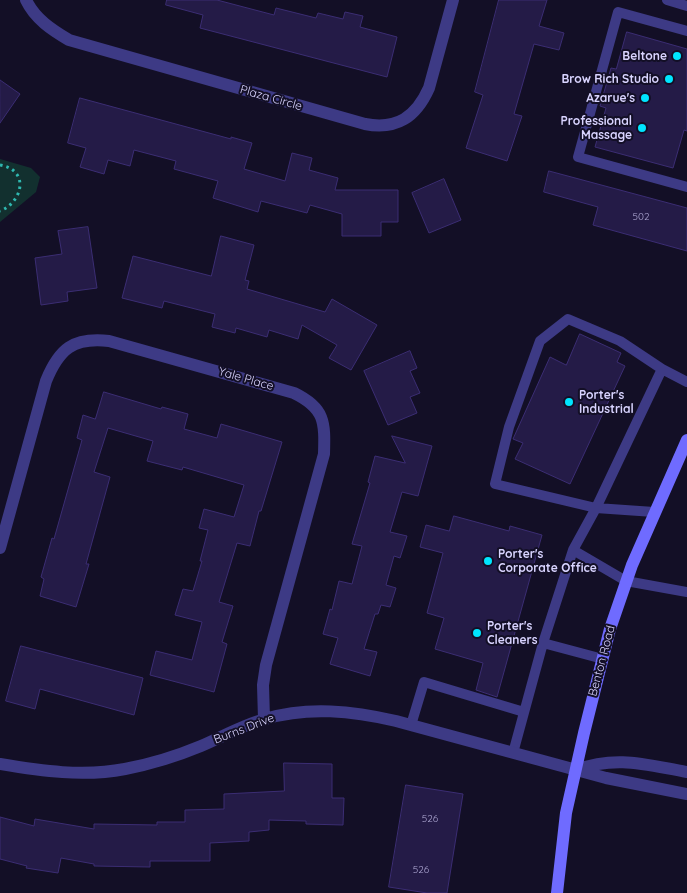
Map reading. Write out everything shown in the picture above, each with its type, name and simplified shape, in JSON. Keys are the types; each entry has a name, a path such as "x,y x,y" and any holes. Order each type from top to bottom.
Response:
{"main road":[{"name":"Benton Road","path":"557,893 566,813 602,659 626,581 654,512 687,440"}],"street":[{"name":"Plaza Circle","path":"26,0 41,20 69,40 365,124 383,126 404,120 416,110 424,99 429,88 453,0"},
{"name":"Yale Place","path":"0,548 46,381 55,361 70,347 93,339 109,341 294,393 305,398 319,412 324,438 324,454 266,665 263,685 264,719"},
{"name":"Burns Drive","path":"0,764 67,772 123,770 172,757 264,719 292,713 335,711 375,716 606,778 687,794"},
{"path":"576,770 596,763 626,761 687,772"}],"lane":[{"path":"667,0 687,6"},
{"path":"687,31 618,12 578,157 687,187"},
{"path":"654,512 596,508 495,484 509,427 540,341 568,319 620,341 662,369 687,382"},
{"path":"513,753 543,643 573,550 596,508 662,369"},
{"path":"573,550 626,581 687,592"},
{"path":"543,643 602,659"},
{"path":"411,725 424,682 524,712"}],"path":[{"path":"0,165 13,170 20,180 20,190 10,205 0,211"}],"green space":[{"path":"0,159 31,168 40,177 36,192 0,222"}],"building":[{"path":"167,0 217,0 274,15 276,8 316,18 318,13 343,19 345,12 363,16 360,27 397,37 387,77 200,28 203,15 166,5"},
{"path":"499,0 547,0 539,26 564,33 559,50 534,44 514,114 522,116 507,161 466,148 483,95 475,92"},
{"path":"627,32 687,49 687,131 684,130 673,168 595,147 606,108 600,106 611,68 616,69"},
{"path":"0,80 20,94 0,123"},
{"path":"80,98 252,143 244,169 285,181 292,153 312,158 309,170 338,178 335,190 398,190 398,222 381,222 381,236 342,236 342,214 310,205 307,213 261,201 258,212 213,198 218,181 174,169 176,161 134,150 130,166 108,160 104,174 80,167 86,148 68,143"},
{"path":"549,171 687,208 687,251 593,225 598,207 544,192"},
{"path":"444,179 461,220 429,233 412,193"},
{"path":"88,227 97,288 67,292 68,301 41,305 35,258 62,254 58,231"},
{"path":"221,236 254,245 245,280 249,281 247,289 325,312 332,299 377,325 351,370 329,358 337,345 302,325 298,339 269,330 267,337 236,328 235,333 212,327 215,314 164,301 162,308 122,298 133,256 211,276"},
{"name":"Porter's Industrial","path":"580,334 621,353 617,362 625,366 570,484 515,459 523,443 513,439 550,357 566,365"},
{"path":"410,351 417,368 410,371 420,393 410,397 417,413 388,425 364,371"},
{"path":"104,392 161,409 162,407 188,414 184,429 217,438 221,424 282,442 261,511 259,511 250,546 237,543 219,602 233,606 222,642 227,644 214,692 150,675 156,651 192,660 202,622 175,615 183,589 193,591 202,561 200,561 208,530 199,528 204,509 234,517 244,485 183,467 182,470 147,461 153,441 108,428 94,472 110,477 86,564 89,564 76,607 40,596 44,579 41,577 52,538 54,539 82,440 77,438 83,415 95,419"},
{"path":"392,436 432,446 418,496 402,492 390,532 407,536 400,558 394,556 386,585 396,588 390,607 381,605 378,614 375,614 364,649 377,652 370,676 330,664 338,638 323,634 330,609 332,610 339,581 352,584 362,546 352,544 370,483 368,482 375,456 405,463"},
{"path":"454,516 509,531 510,526 542,535 497,697 476,690 483,663 435,649 444,618 427,613 443,553 420,547 426,525 449,531"},
{"path":"21,646 143,678 134,715 40,689 35,709 6,701"},
{"path":"284,763 332,764 332,798 344,798 343,825 269,820 269,830 249,832 249,841 210,843 210,861 150,861 150,867 94,866 94,864 61,858 58,873 26,868 27,866 0,859 0,817 34,826 35,819 94,829 94,824 157,825 157,822 185,822 185,810 224,809 224,794 284,791"},
{"path":"406,785 463,794 447,893 427,893 389,887"}],"place":[{"name":"Beltone","path":"677,56"},
{"name":"Brow Rich Studio","path":"669,79"},
{"name":"Azarue's","path":"645,98"},
{"name":"Professional Massage","path":"642,128"},
{"name":"Porter's Industrial","path":"569,402"},
{"name":"Porter's Corporate Office","path":"488,561"},
{"name":"Porter's Cleaners","path":"477,633"}]}
